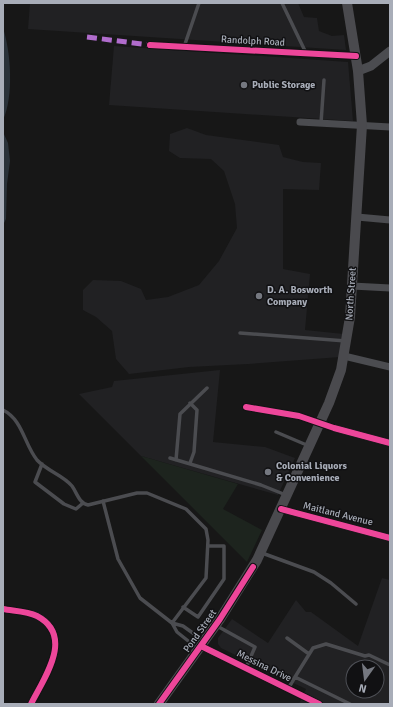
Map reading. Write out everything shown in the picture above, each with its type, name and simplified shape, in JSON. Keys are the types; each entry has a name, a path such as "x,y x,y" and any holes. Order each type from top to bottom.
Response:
{"main road":[{"name":"North Street","path":"253,567 261,553 320,424 335,387 347,341 357,217 362,126 358,71 347,3"},
{"name":"Pond Street","path":"159,704 216,626 253,567"}],"street":[{"name":"Randolph Road","path":"150,45 356,56"},
{"path":"358,71 372,66 390,52"},
{"path":"300,122 390,127"},
{"path":"357,217 390,220"},
{"path":"352,286 390,288"},
{"path":"344,356 390,367"},
{"path":"246,407 299,416 320,424 390,443"},
{"name":"Maitland Avenue","path":"282,508 390,538"},
{"path":"3,609 37,616 48,626 55,638 55,652 52,662 32,704"},
{"name":"Messina Drive","path":"202,646 319,704"}],"lane":[{"path":"184,47 199,3"},
{"path":"282,3 306,54"},
{"path":"321,123 324,80"},
{"path":"240,333 347,341"},
{"path":"176,460 180,414 206,388"},
{"path":"190,404 197,410 194,452 190,463"},
{"path":"3,410 14,418 36,458 70,484 83,503 88,505 142,493 153,495 182,507 206,528 208,536 206,578 182,607 172,623"},
{"path":"276,432 310,446"},
{"path":"170,458 190,463 287,495"},
{"path":"42,464 35,482 64,504 76,509 83,503"},
{"path":"103,501 118,559 143,602 172,623 183,626 202,646"},
{"path":"182,607 198,618 224,579 224,546 208,546"},
{"path":"261,553 314,572 331,583 356,604"},
{"path":"172,623 177,632 202,646"},
{"path":"216,626 255,647 246,668"},
{"path":"287,638 309,654"},
{"path":"288,689 313,648 326,644 365,656 369,655 390,665"},
{"path":"295,677 350,704"}],"shaded area":[{"path":"30,3 298,3 304,17 317,18 319,31 332,36 344,35 346,50 28,29"},
{"path":"3,28 8,49 10,87 9,99 3,120"},
{"path":"114,46 348,62 353,121 109,105"},
{"path":"187,128 206,135 279,145 283,157 303,162 321,163 319,190 283,189 283,269 310,274 305,330 344,334 340,357 189,367 129,374 116,359 112,331 96,317 83,310 83,290 93,280 121,281 141,289 146,300 168,297 199,285 219,261 237,228 235,204 224,171 211,159 180,158 169,151 170,134"},
{"path":"3,132 8,143 10,161 7,184 6,219 3,225"},
{"path":"220,370 213,442 265,447 295,458 278,495 141,456 79,394 112,387 114,381"},
{"path":"141,456 238,484 223,509 262,530 247,562"},
{"path":"382,578 390,580 390,704 299,704 306,689 221,648 218,644 218,638 232,619 268,643 296,600 306,612 311,612 358,646"}],"marked path":[{"path":"87,37 150,45"}],"cycle path":[{"path":"150,45 356,56"},
{"path":"246,407 299,416 334,428 390,443"},
{"path":"281,509 390,538"},
{"path":"159,704 220,619 253,567"},
{"path":"3,609 25,612 37,616 48,624 54,635 55,646 53,658 49,670 31,704"},
{"path":"201,646 319,704"}],"place":[{"name":"Public Storage","path":"244,85"},
{"name":"D. A. Bosworth Company","path":"259,296"},
{"name":"Colonial Liquors & Convenience","path":"268,472"}]}
